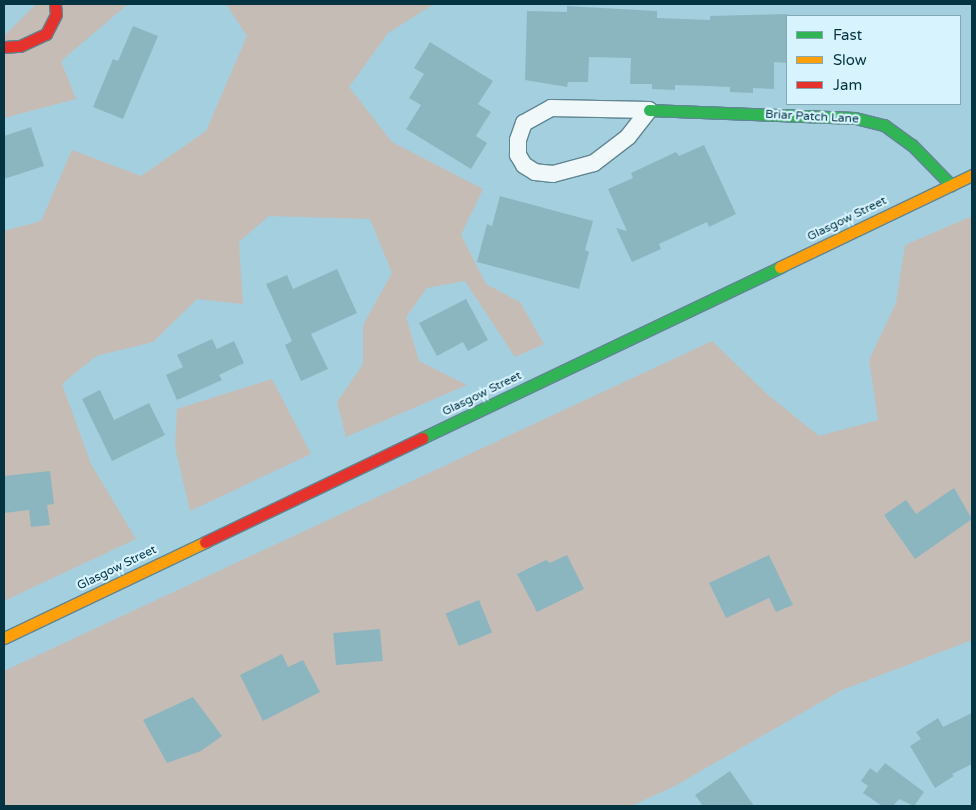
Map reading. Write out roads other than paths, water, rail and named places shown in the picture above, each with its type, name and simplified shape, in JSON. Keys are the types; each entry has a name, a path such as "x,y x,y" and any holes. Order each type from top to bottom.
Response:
{"street":[{"path":"4,47 20,46 46,34 56,14 55,4"},
{"name":"Briar Patch Lane","path":"649,110 628,137 594,163 553,174 535,172 524,165 518,155 518,140 524,123 551,108 649,110 854,118 884,126 912,145 951,185"},
{"name":"Glasgow Street","path":"4,638 972,175"}]}
